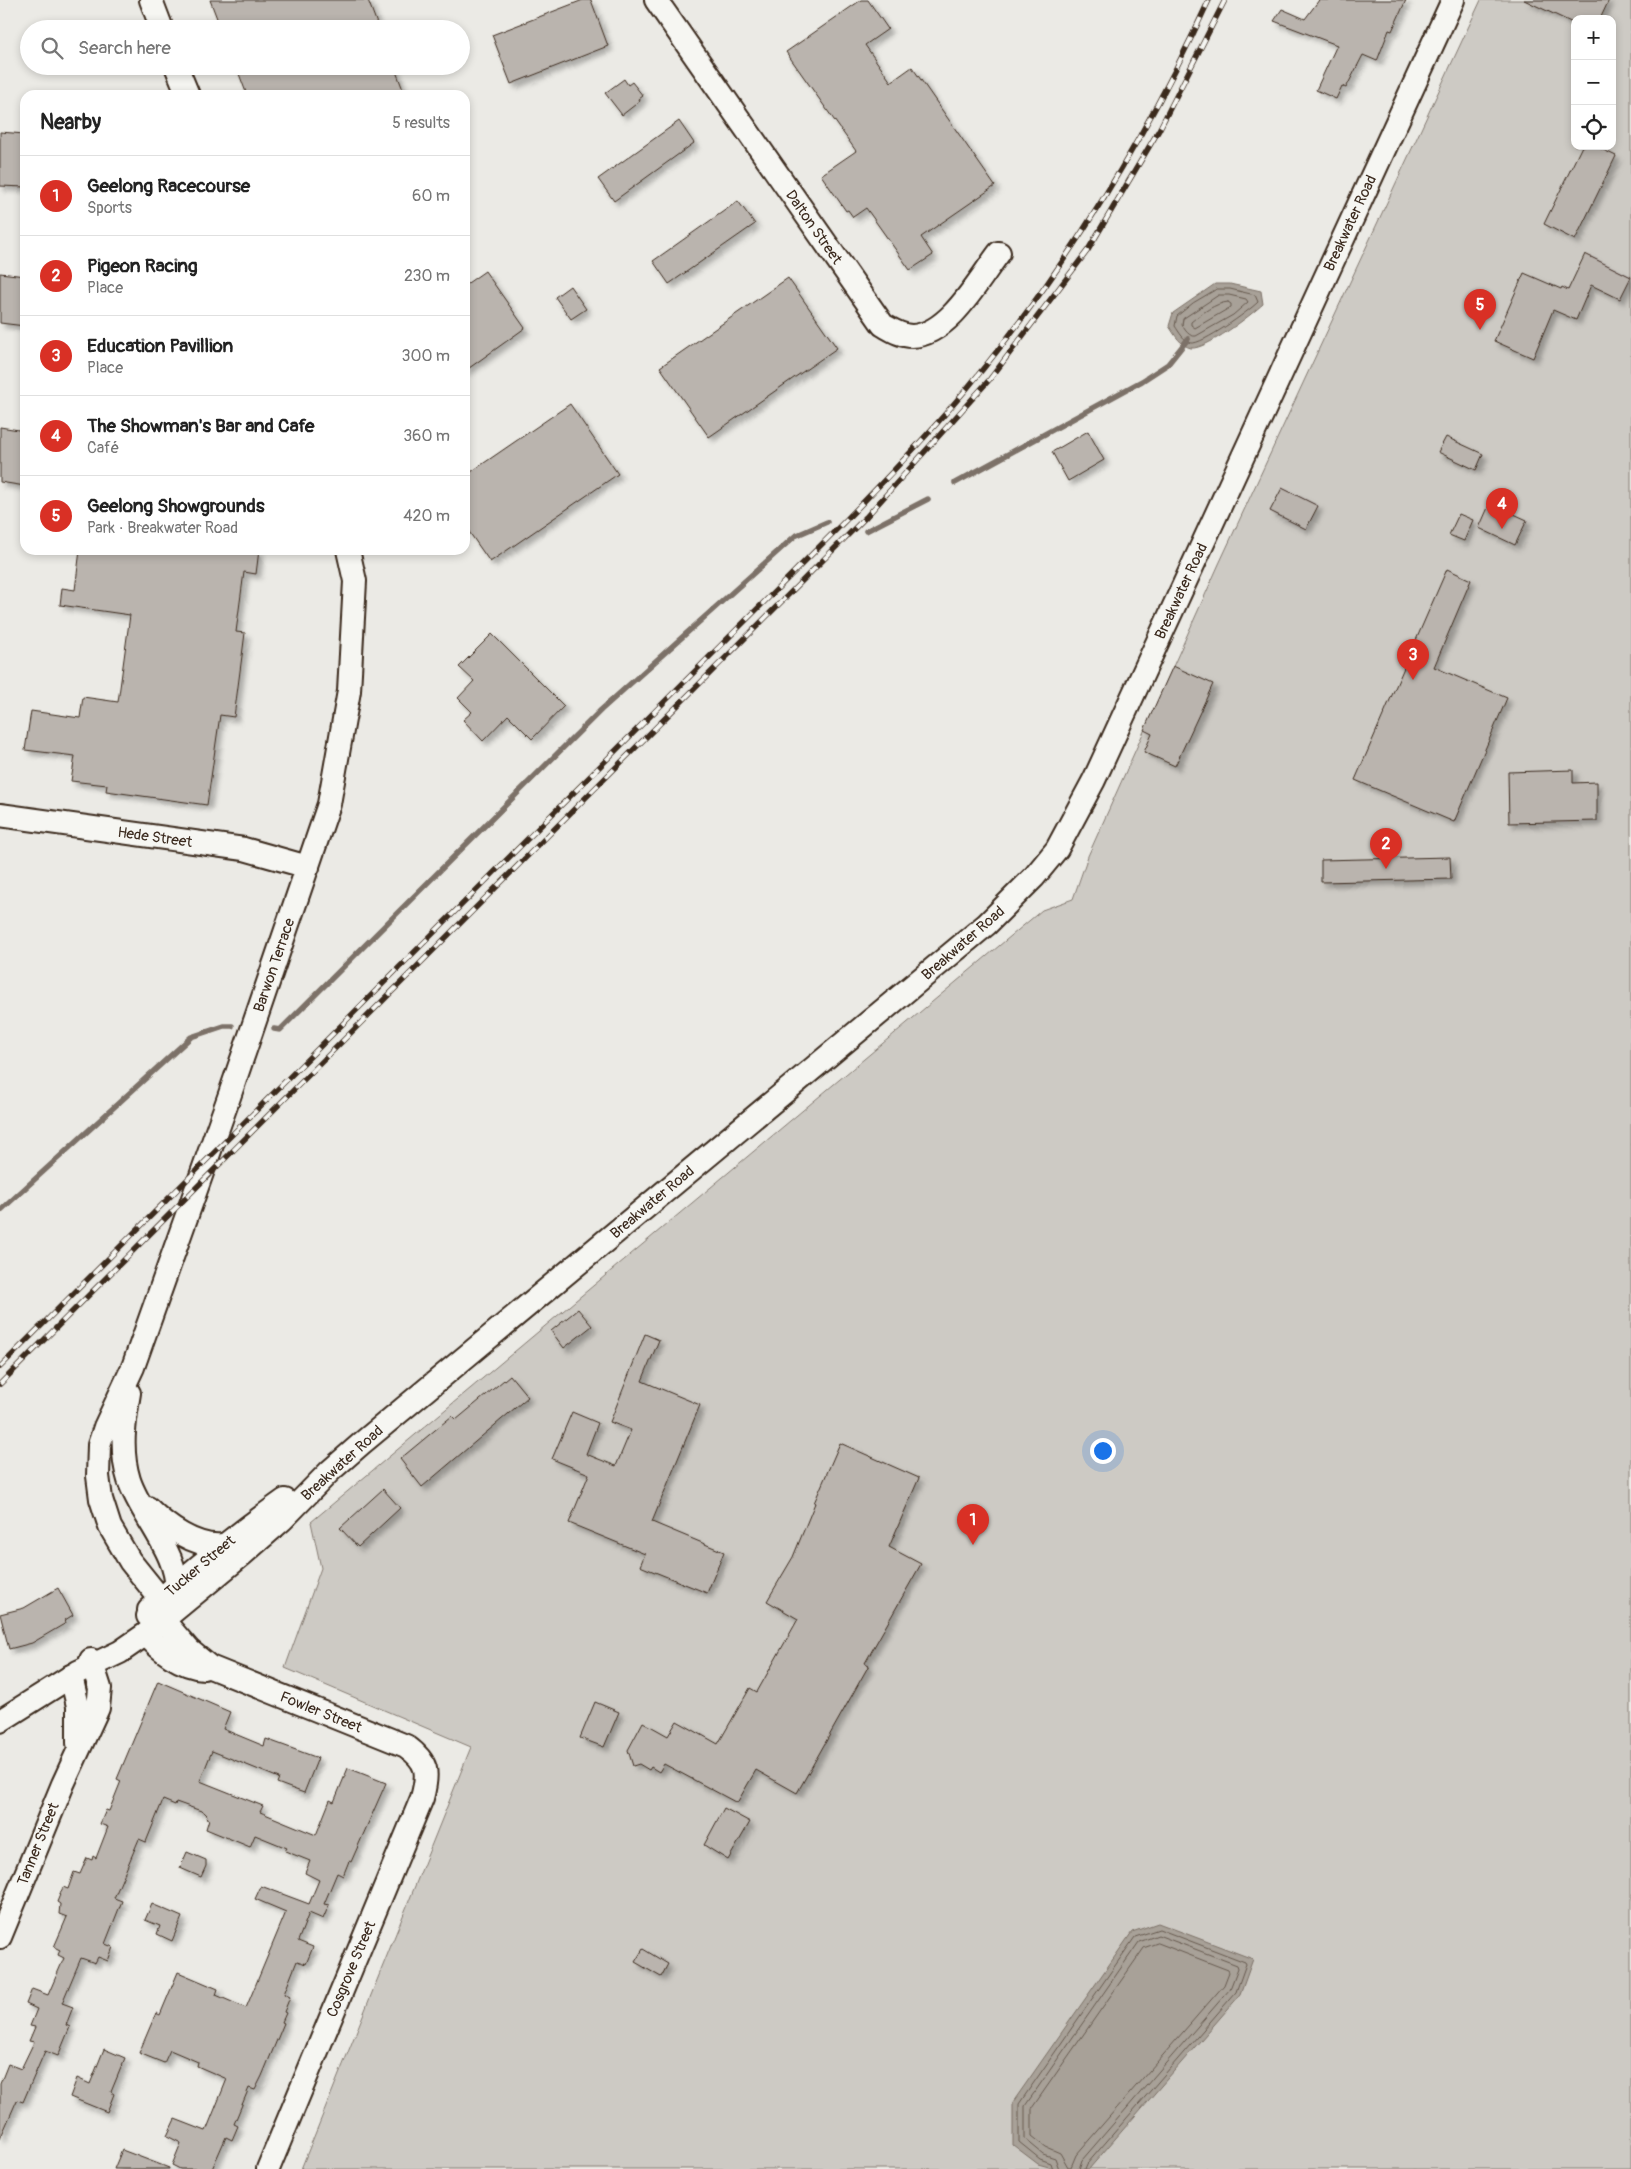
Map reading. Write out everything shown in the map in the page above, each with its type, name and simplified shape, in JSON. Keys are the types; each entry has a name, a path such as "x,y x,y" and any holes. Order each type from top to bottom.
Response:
{"street":[{"path":"151,0 159,20"},
{"name":"Dalton Street","path":"656,0 883,326 901,334 912,336 926,333 940,326 954,313 1000,253"},
{"name":"Breakwater Road","path":"330,1471 988,924 1034,877 1057,849 1094,780 1453,0"},
{"path":"180,75 186,90"},
{"name":"Barwon Terrace","path":"157,1616 138,1572 113,1535 104,1509 98,1476 98,1456 102,1433 133,1367 329,804 350,691 355,582 349,555"},
{"name":"Hede Street","path":"0,815 244,849 308,867"},
{"name":"Barwon Terrace","path":"133,1367 123,1433 129,1480 139,1504 172,1563 177,1584"},
{"name":"Tucker Street","path":"0,1721 83,1668 120,1652 157,1616 177,1584 223,1546 266,1523 330,1471"},
{"name":"Barwon Terrace","path":"129,1480 146,1506 168,1527 204,1544 223,1546"},
{"path":"157,1616 266,1523"},
{"name":"Fowler Street","path":"157,1616 157,1647 178,1659 196,1668 210,1667 406,1746 418,1755 425,1766"},
{"name":"Tanner Street","path":"0,1937 77,1751 78,1706 83,1668"},
{"name":"Cosgrove Street","path":"268,2169 422,1798 427,1780 425,1766"}],"shaded area":[{"path":"1481,0 1631,0 1631,2169 301,2169 471,1747 285,1668 321,1568 311,1522 1042,910 1073,899 1088,856 1219,564"}],"water":[{"path":"1215,284 1230,284 1261,291 1263,304 1239,323 1207,344 1198,347 1187,347 1178,339 1169,326 1173,313"},
{"path":"1158,1923 1253,1959 1240,1995 1089,2169 1056,2169 1038,2164 1013,2145 1013,2102 1132,1932"}],"building":[{"path":"210,0 368,0 376,20 218,20"},
{"path":"583,0 591,0 608,46 511,84 492,35"},
{"path":"861,0 868,0 888,29 865,45 891,82 912,67 995,186 921,237 933,255 910,270 866,208 853,217 848,210 846,211 821,175 856,151 786,52"},
{"path":"1319,0 1406,0 1392,31 1389,30 1377,61 1363,55 1346,88 1342,86 1336,99 1316,90 1337,45 1274,21 1282,9 1305,19"},
{"path":"1524,0 1609,0 1602,15 1571,15 1571,22"},
{"path":"239,75 397,75 403,90 245,90"},
{"path":"624,79 628,85 632,82 643,96 639,99 640,101 622,115 605,93"},
{"path":"679,121 694,143 614,201 598,179"},
{"path":"0,132 20,134 20,187 0,186"},
{"path":"1580,150 1603,150 1616,156 1575,240 1544,224"},
{"path":"738,201 755,224 669,284 653,261"},
{"path":"1585,254 1631,277 1620,299 1591,285 1576,320 1553,310 1533,358 1494,341 1524,273 1561,289 1562,287 1568,290"},
{"path":"485,271 525,328 470,367 470,282"},
{"path":"0,273 20,275 20,325 0,323"},
{"path":"788,278 837,348 709,437 660,367"},
{"path":"570,286 586,309 571,319 555,297"},
{"path":"570,404 618,474 490,562 470,533 470,473"},
{"path":"0,427 20,430 20,485 0,482"},
{"path":"1088,431 1104,460 1068,481 1052,452"},
{"path":"1446,437 1483,454 1476,470 1438,452"},
{"path":"1282,488 1318,506 1306,529 1270,511"},
{"path":"1490,503 1527,520 1515,545 1479,528"},
{"path":"1459,514 1473,520 1464,541 1449,535"},
{"path":"79,555 258,555 256,574 244,572 236,632 245,633 234,717 220,715 207,805 106,791 107,785 71,781 75,756 25,750 31,711 80,718 83,697 118,702 130,615 60,605 62,588 75,590"},
{"path":"1447,569 1471,580 1434,667 1507,698 1454,822 1355,780"},
{"path":"492,634 564,706 532,739 508,715 483,741 463,720 472,712 458,698 474,681 459,667"},
{"path":"1173,666 1213,684 1175,766 1144,752 1152,734 1144,730"},
{"path":"1573,770 1573,783 1597,782 1597,821 1509,823 1508,772"},
{"path":"1450,857 1451,879 1321,882 1321,860"},
{"path":"578,1309 592,1326 564,1348 551,1331"},
{"path":"645,1334 659,1340 642,1381 700,1405 652,1522 724,1552 707,1593 640,1566 645,1554 569,1523 589,1474 552,1459 572,1412 598,1423 586,1454 616,1466 631,1430 610,1422"},
{"path":"510,1375 528,1397 422,1487 400,1459 452,1416 456,1420"},
{"path":"840,1443 919,1478 889,1547 921,1564 865,1663 869,1665 797,1793 756,1770 737,1803 664,1764 659,1772 651,1767 649,1770 639,1764 633,1766 628,1750 643,1722 668,1736 677,1721 718,1744 750,1688 757,1692 798,1619 767,1601 793,1557"},
{"path":"383,1489 400,1508 358,1547 340,1528"},
{"path":"58,1588 73,1615 65,1620 66,1623 32,1643 9,1649 0,1614 24,1608"},
{"path":"158,1681 230,1712 223,1729 264,1746 266,1739 318,1758 304,1793 277,1783 279,1778 212,1751 200,1781 263,1806 260,1812 316,1835 330,1800 334,1802 348,1768 386,1783 351,1862 349,1861 343,1876 337,1873 324,1904 329,1905 323,1919 309,1913 298,1941 313,1947 306,1964 297,1961 284,1994 290,1997 284,2012 286,2013 282,2022 284,2023 255,2090 249,2088 234,2124 238,2126 232,2140 226,2137 212,2169 180,2169 172,2165 181,2143 167,2136 175,2119 206,2131 227,2079 197,2066 198,2062 170,2050 164,2063 139,2053 156,2013 160,2015 178,1972 218,1989 216,1995 246,2008 286,1912 255,1899 261,1886 309,1904 319,1880 305,1873 310,1861 285,1851 287,1848 255,1835 250,1847 206,1829 209,1819 206,1818 207,1815 204,1812 176,1802 175,1805 163,1800 146,1842 139,1839 114,1898 122,1901 105,1944 113,1947 108,1961 98,1957 95,1963 81,1958 62,2003 73,2007 66,2025 70,2027 58,2056 45,2051 23,2102 17,2100 0,2139 0,2084 8,2064 21,2069 34,2042 29,2041 35,2027 30,2026 37,2009 26,2004 32,1989 48,1995 64,1958 58,1955 60,1950 54,1947 67,1917 59,1914 60,1904 57,1902 63,1887 68,1889 74,1872 80,1874 87,1858 92,1860 93,1856 96,1858 108,1827 100,1824 106,1810 109,1811 121,1781 117,1779"},
{"path":"595,1702 619,1712 604,1747 580,1738"},
{"path":"724,1808 750,1822 728,1860 704,1845"},
{"path":"187,1852 206,1860 206,1866 201,1877 180,1868"},
{"path":"152,1904 182,1917 172,1941 157,1934 160,1926 145,1920"},
{"path":"643,1949 668,1964 661,1977 635,1962"},
{"path":"104,2049 125,2058 111,2092 114,2094 107,2112 70,2097 77,2078 90,2084"},
{"path":"122,2150 169,2168 169,2169 114,2169"}],"waterway":[{"path":"955,483 1142,381 1168,364 1188,339"},
{"path":"866,531 928,499"},
{"path":"274,1029 280,1030 601,710 795,536 827,522"},
{"path":"0,1211 191,1037 224,1026 232,1026"}],"railway":[{"path":"0,1367 846,520 934,427 986,366 1059,267 1124,163 1154,110 1209,0"},
{"path":"0,1384 866,517 990,379 1088,250 1159,130 1225,0"}],"place":[{"name":"Geelong Showgrounds","path":"1480,330"},
{"name":"The Showman's Bar and Cafe","path":"1502,529"},
{"name":"Education Pavillion","path":"1413,680"},
{"name":"Pigeon Racing","path":"1386,869"},
{"name":"Geelong Racecourse","path":"973,1545"}]}
